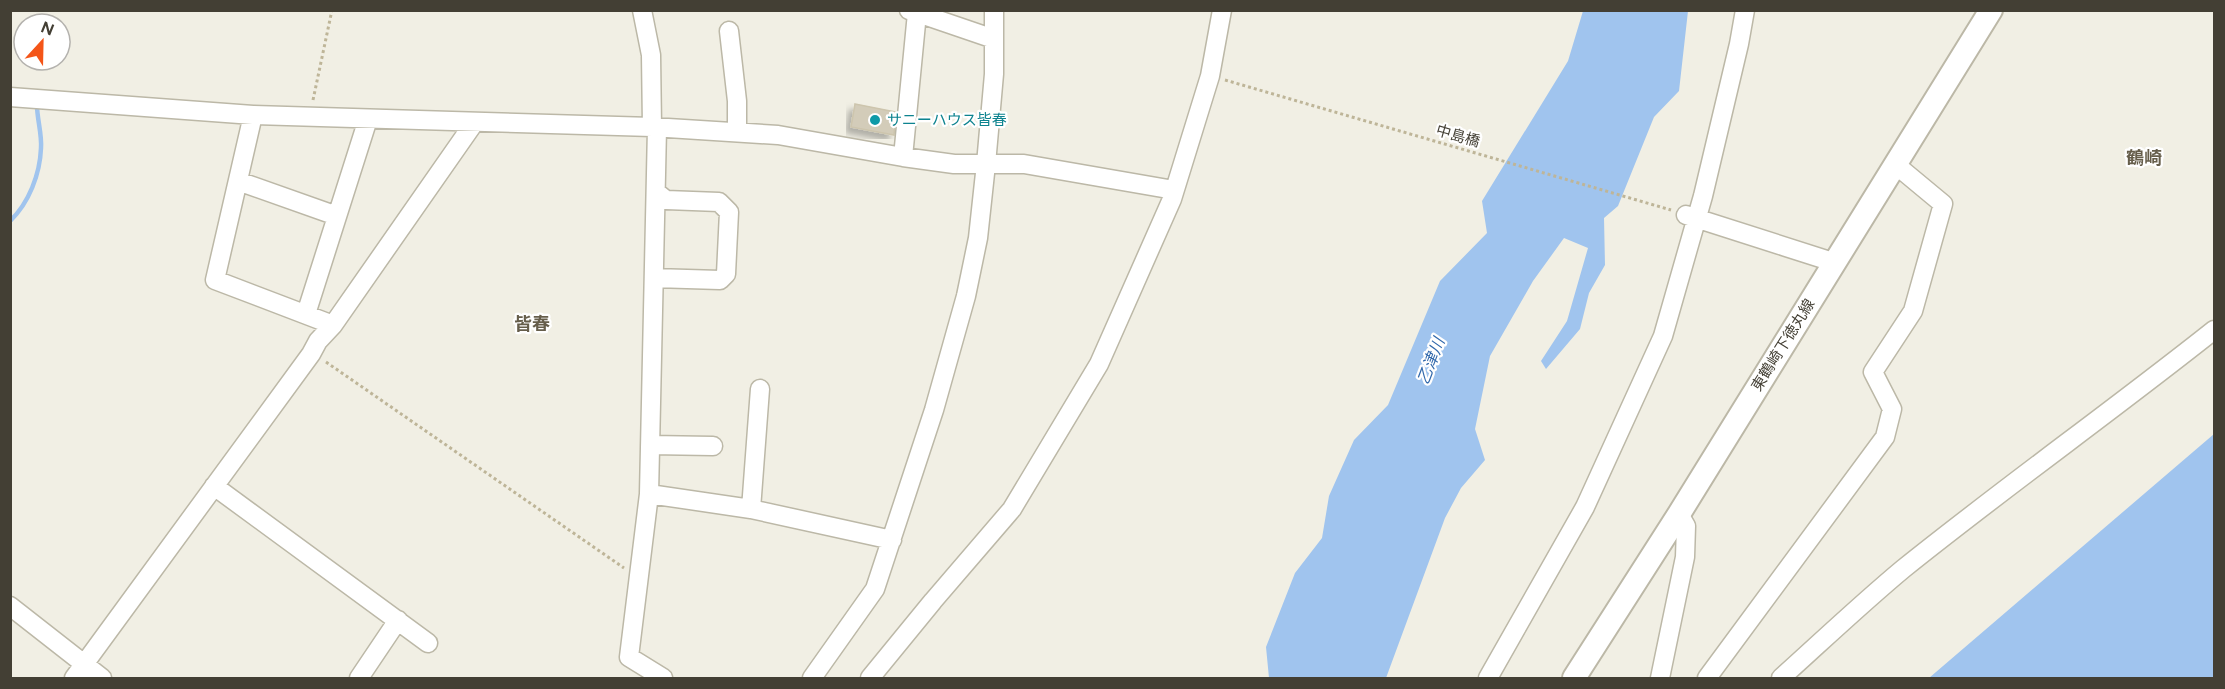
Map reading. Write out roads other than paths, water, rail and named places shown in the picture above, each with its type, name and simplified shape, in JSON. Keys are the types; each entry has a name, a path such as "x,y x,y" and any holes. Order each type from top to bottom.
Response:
{"street":[{"path":"642,10 651,55 656,192 649,494 629,657 663,678"},
{"path":"812,678 875,589 934,410 966,296 978,238 986,164 994,74 994,10"},
{"path":"870,678 1011,509 1099,364 1174,190 1217,77 1222,10"},
{"path":"1488,678 1585,507 1663,336 1692,216 1739,44 1745,10"},
{"name":"東鶴崎下徳丸線","path":"1574,678 1679,514 1991,10"},
{"path":"903,158 913,12 994,39"},
{"path":"729,31 737,101 737,132"},
{"path":"10,97 253,115 654,128 778,135 903,158 954,164 1024,164 1174,190"},
{"path":"253,115 215,280 333,324"},
{"path":"306,314 368,119"},
{"path":"78,671 141,590 311,354 318,341 333,324 474,123"},
{"path":"1707,678 1885,437 1892,409 1873,372 1913,311 1943,204 1896,165"},
{"path":"238,182 337,216"},
{"path":"654,278 720,280 726,274 729,212 718,201 666,200 656,192"},
{"path":"1692,216 1833,262"},
{"path":"1781,678 1901,571 2214,330"},
{"path":"751,509 760,389"},
{"path":"650,445 713,446"},
{"path":"214,486 428,643"},
{"path":"649,494 751,509 892,540"},
{"path":"1660,678 1684,557 1686,526 1679,514"},
{"path":"10,606 78,671 102,678"},
{"path":"359,678 398,620"}],"water":[{"name":"乙津川","path":"1583,11 1688,11 1679,91 1654,117 1618,206 1604,218 1605,265 1589,293 1580,329 1546,369 1541,361 1567,321 1588,248 1564,238 1533,281 1490,356 1475,429 1485,460 1461,488 1445,518 1386,678 1269,678 1266,647 1295,573 1322,538 1329,496 1354,440 1388,405 1440,281 1487,233 1482,201 1568,61"},
{"path":"2214,434 2214,678 1929,678"}],"waterway":[{"path":"10,221 28,197 38,168 41,143 37,105"}],"place":[{"name":"サニーハウス皆春","path":"875,120"}],"district":[{"name":"鶴崎","path":"2144,158"},
{"name":"皆春","path":"532,324"}]}
